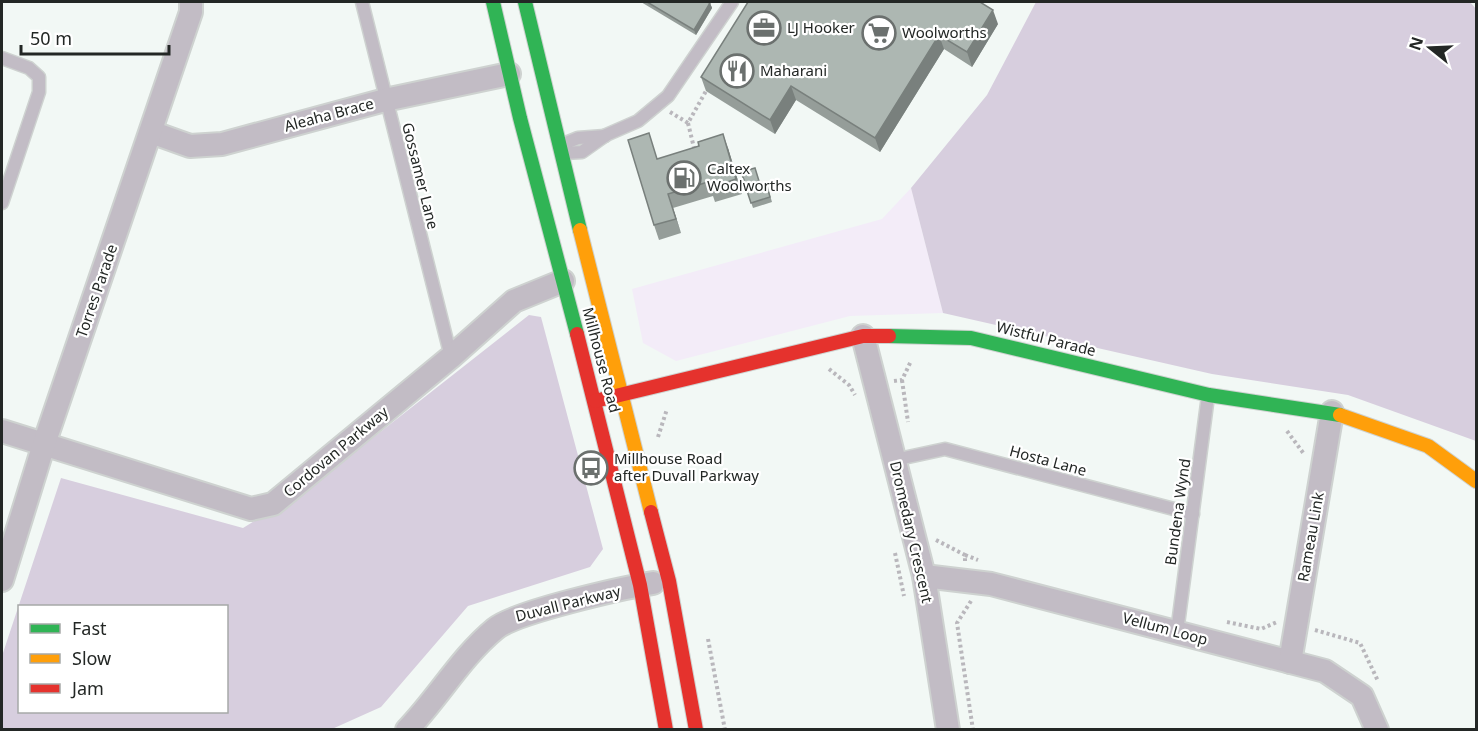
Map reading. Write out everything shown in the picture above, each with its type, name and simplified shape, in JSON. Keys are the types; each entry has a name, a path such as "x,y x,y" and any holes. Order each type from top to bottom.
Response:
{"main road":[{"name":"Millhouse Road","path":"493,2 517,108 595,401 640,585 666,729"},
{"name":"Millhouse Road","path":"525,2 553,146 669,581 696,729"},
{"name":"Wistful Parade","path":"595,401 863,336 971,338 1209,395 1332,412 1428,446 1476,481"}],"street":[{"name":"Torres Parade","path":"2,580 44,444 191,12 190,2"},
{"name":"Aleaha Brace","path":"151,132 190,146 222,144 385,100 509,74"},
{"name":"Cordovan Parkway","path":"2,431 251,509 273,504 451,357 514,301 563,280"},
{"name":"Dromedary Crescent","path":"863,336 924,576 948,729"},
{"name":"Rameau Link","path":"1290,662 1332,412"},
{"name":"Vellum Loop","path":"924,576 992,584 1325,671 1362,696 1377,729"},
{"name":"Duvall Parkway","path":"407,729 431,705 480,642 508,619 640,585 669,581"}],"lane":[{"name":"Gossamer Lane","path":"362,2 451,357"},
{"path":"517,108 527,119 536,136 553,146 578,138 606,135 638,121 668,96 732,2"},
{"path":"2,58 29,68 39,77 39,92 2,203"},
{"path":"553,146 550,172 551,193 560,222 553,243"},
{"name":"Bundena Wynd","path":"1177,632 1209,395"},
{"name":"Hosta Lane","path":"894,460 945,449 1193,514"}],"path":[{"path":"688,123 697,159"},
{"path":"902,380 909,423"},
{"path":"849,385 857,399"},
{"path":"933,529 935,539 964,555 971,603 957,622 973,729"},
{"path":"892,543 905,600"}],"shaded area":[{"path":"1036,2 1470,2 1476,9 1476,441 1348,395 1212,374 943,313 911,188 987,95"},
{"path":"911,188 943,313 850,316 676,361 643,343 632,289 882,219"},
{"path":"529,315 541,317 603,549 590,567 468,606 381,707 332,729 2,730 2,656 18,608 18,713 228,713 228,605 19,605 61,478 243,528 309,488"}],"building":[{"path":"647,2 707,2 710,3 694,30"},
{"path":"748,2 980,2 993,10 967,52 939,35 875,138 791,86 770,120 701,77"},
{"path":"649,133 657,159 699,146 698,142 723,134 736,179 710,188 708,182 668,194 676,219 654,225 628,140"},
{"path":"755,168 759,181 746,185 741,172"},
{"path":"766,182 770,197 751,203 746,188"}],"traffic: fast":[{"path":"493,2 520,118 577,334"},
{"path":"525,2 580,230"},
{"path":"889,336 971,338 1209,395 1340,415"}],"traffic: slow":[{"path":"580,230 651,512"},
{"path":"1340,415 1428,446 1476,481"}],"traffic: jam":[{"path":"577,334 640,585 666,730"},
{"path":"595,401 863,336 889,336"},
{"path":"651,512 669,581 696,730"}],"place":[{"name":"LJ Hooker","path":"764,28"},
{"name":"Woolworths","path":"879,33"},
{"name":"Maharani","path":"737,71"},
{"name":"Caltex Woolworths","path":"684,178"},
{"name":"Millhouse Road after Duvall Parkway","path":"591,468"}]}
